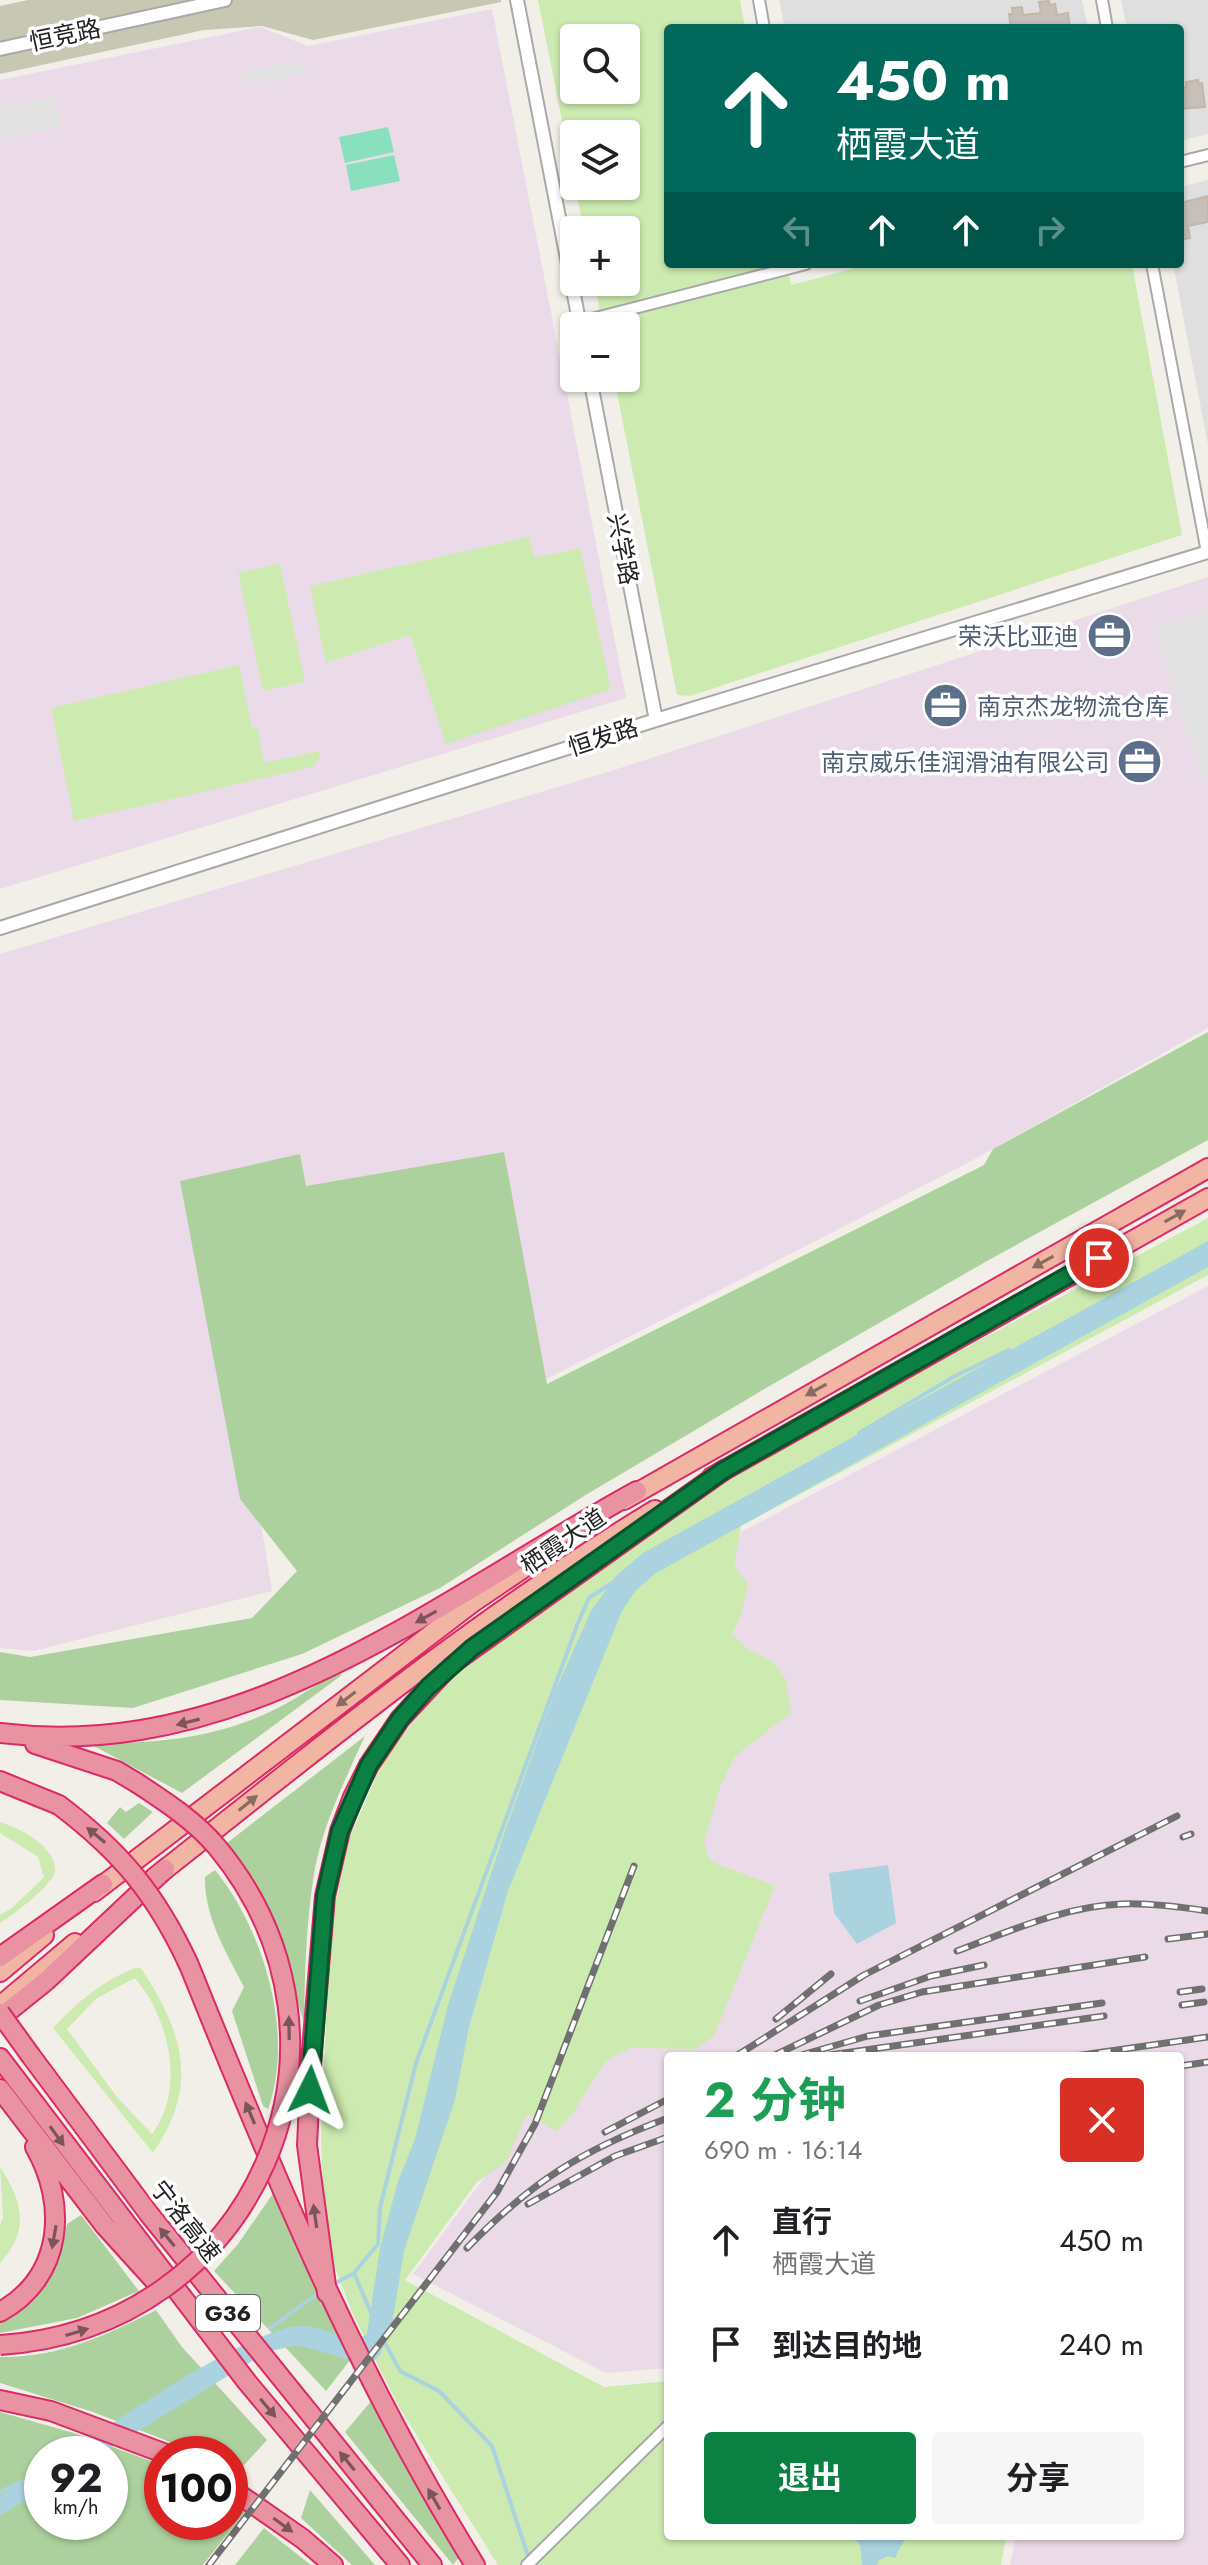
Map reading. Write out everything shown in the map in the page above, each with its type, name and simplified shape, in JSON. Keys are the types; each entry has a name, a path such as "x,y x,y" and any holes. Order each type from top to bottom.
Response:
{"highway":[{"name":"栖霞大道","path":"0,1972 103,1884 472,1603 637,1491 1208,1168"},
{"name":"栖霞大道","path":"0,2006 279,1779 591,1549 724,1470 1208,1198"},
{"path":"327,2293 307,2145 311,2062 325,1896 337,1842 353,1797 369,1765 400,1719 450,1665 724,1470"},
{"path":"0,1735 66,1738 136,1733 184,1723 236,1707 383,1640 433,1613 555,1536 637,1491"},
{"path":"0,1735 92,1761 137,1783 198,1826 244,1884 256,1908 277,1961 288,2012 283,2103 268,2158 256,2183 209,2250 161,2293 98,2326 56,2339 0,2345"},
{"path":"0,1781 59,1805 97,1835 142,1881 162,1910 189,1965 327,2293 394,2426 475,2565"},
{"path":"0,2016 46,1981 165,1869"},
{"path":"0,1957 103,1884"},
{"name":"宁洛高速","path":"0,2016 149,2214 432,2565"},
{"name":"宁洛高速","path":"6,2065 247,2382 400,2565"},
{"path":"0,2089 105,2226 247,2382"},
{"path":"0,2089 50,2179 57,2221 52,2250 39,2277 19,2299 0,2312"},
{"path":"0,2400 51,2411 144,2446"},
{"path":"248,2501 303,2539 333,2565"}],"street":[{"name":"恒竞路","path":"0,49 225,0"},
{"path":"517,0 578,312"},
{"path":"759,0 763,24"},
{"path":"1102,0 1106,24"},
{"path":"1184,161 1208,155"},
{"path":"625,312 791,268"},
{"path":"1153,268 1208,552"},
{"name":"兴学路","path":"593,392 656,720"},
{"name":"恒发路","path":"0,928 656,720 1208,552"},
{"path":"527,2565 664,2430"}],"shaded area":[{"path":"28,0 501,2 313,40 262,26 204,30 0,74 0,6"},
{"path":"779,0 1082,0 1087,24 784,24"},
{"path":"1121,0 1208,0 1208,134 1184,140 1184,24 1126,24"},
{"path":"492,9 560,359 560,392 566,392 626,698 0,889 0,80 260,27 308,46"},
{"path":"302,60 306,73 246,86 243,73"},
{"path":"55,96 62,126 0,140 0,108"},
{"path":"1208,180 1208,445 1174,268 1184,268 1184,186"},
{"path":"1208,577 1208,1028 975,1159 325,1493 258,1506 272,1591 33,1651 0,1648 0,954 611,771"},
{"path":"1208,610 1208,778 1202,780 1154,626"},
{"path":"1208,1286 1208,2565 1010,2565 1015,2540 1184,2540 1184,2052 664,2052 664,2368 606,2373 413,2274 498,2159 741,1532"}],"green space":[{"path":"538,0 740,0 744,24 664,24 664,268 788,268 791,285 856,268 1133,268 1182,535 690,696 677,695 617,392 640,392 640,312 600,312 597,296 640,296 640,216 581,216 578,200 640,200 640,120 562,120"},
{"path":"388,127 394,152 345,163 339,137"},
{"path":"394,155 400,181 351,191 346,165"},
{"path":"529,537 534,558 580,548 611,689 446,744 410,635 326,663 310,586"},
{"path":"280,564 305,682 263,691 238,573"},
{"path":"239,665 252,728 258,729 264,763 319,751 320,757 313,767 74,821 51,708"},
{"path":"1208,1032 1208,1140 987,1261 766,1388 584,1496 440,1588 302,1654 133,1708 0,1700 0,1652 30,1657 252,1618 297,1571 240,1499 180,1181 300,1154 306,1186 504,1152 547,1384 984,1165 993,1149"},
{"path":"1208,1218 1208,1275 741,1526 734,1565 748,1585 741,1615 732,1634 747,1649 773,1661 786,1679 791,1713 735,1756 720,1787 704,1843 710,1861 775,1886 714,2036 695,2049 630,2048 606,2061 571,2116 556,2131 527,2114 506,2162 477,2182 405,2280 604,2387 664,2381 664,2540 1005,2540 1001,2565 498,2565 399,2407 354,2317 334,2265 324,2221 321,2136 329,1957 335,1905 350,1837 391,1749 440,1690 470,1662 532,1615 751,1463"},
{"path":"337,1672 342,1675 182,1793 88,1743 171,1739 231,1727 273,1710"},
{"path":"365,1736 335,1804 318,1856 311,1892 304,2022 270,1912 227,1843"},
{"path":"139,1803 153,1812 124,1839 107,1823 120,1807 126,1812"},
{"path":"0,1822 43,1846 54,1862 55,1871 40,1891 0,1923 0,1915 12,1908 44,1877 38,1857 0,1833"},
{"path":"215,1870 248,1922 270,1984 278,2049 268,2109 263,2106 232,2011 244,1987 217,1934 208,1906 205,1877"},
{"path":"135,1968 141,1968 167,2014 180,2059 181,2081 177,2104 168,2128 153,2153 53,2028 91,1993","holes":["135,1978 147,1994 164,2033 171,2075 162,2116 152,2134 117,2097 67,2029 97,1998"]},
{"path":"0,2167 14,2192 20,2216 16,2239 0,2263 0,2225 3,2217"},
{"path":"274,2192 350,2360 326,2391 214,2271 238,2244"},
{"path":"81,2215 139,2291 77,2318 0,2333 0,2321 27,2303 46,2281 67,2224"},
{"path":"156,2310 182,2347 267,2440 248,2461 248,2436 155,2436 93,2412 0,2383 0,2357 41,2354 81,2344"},
{"path":"372,2400 460,2556 453,2565 345,2432"},
{"path":"0,2412 82,2436 24,2436 24,2540 128,2540 128,2453 144,2458 144,2540 223,2540 203,2565 0,2565"},
{"path":"310,2490 375,2565 352,2565 301,2518"},
{"path":"264,2528 311,2565 235,2565"}],"water":[{"path":"1208,1241 1208,1267 656,1573 636,1590 622,1611 508,1891 469,2027 455,2100 404,2251 392,2325 380,2355 372,2363 362,2363 297,2345 267,2352 128,2437 94,2436 183,2378 279,2330 309,2326 355,2341 367,2334 380,2248 398,2181 415,2139 448,2005 503,1837 556,1689 591,1611 616,1576 643,1553"},
{"path":"888,1865 896,1923 857,1944 834,1913 829,1873"},
{"path":"24,2481 24,2501 0,2516 0,2496"},
{"path":"856,2540 904,2540 895,2558 888,2556 879,2560 877,2565 862,2565 860,2545"}],"building":[{"path":"1039,2 1055,4 1057,15 1068,13 1070,24 1010,24 1012,8 1022,7 1023,15 1041,13"},
{"path":"1198,80 1199,84 1202,83 1205,107 1184,109 1186,82"},
{"path":"1208,196 1208,222 1188,226 1190,238 1184,239 1184,202"}],"waterway":[{"path":"859,1433 955,1376 1009,1350"},
{"path":"336,2283 354,2273 378,2244 380,2208 416,2063 578,1623 589,1598 612,1583"},
{"path":"354,2273 374,2320"},
{"path":"270,2328 320,2292"},
{"path":"383,2339 400,2371 439,2391 492,2446 529,2559"},
{"path":"0,2492 24,2480"}],"railway":[{"path":"742,2052 864,1975 1177,1816"},
{"path":"1183,1837 1191,1834"},
{"path":"209,2565 497,2192 535,2124 634,1866"},
{"path":"957,1951 1080,1909 1144,1904 1208,1911"},
{"path":"1168,1939 1208,1934"},
{"path":"781,2052 879,2005 922,1992 1145,1957"},
{"path":"860,2001 931,1976 984,1965"},
{"path":"776,2019 831,1974"},
{"path":"1180,1992 1202,1989"},
{"path":"1182,2005 1204,2002"},
{"path":"812,2052 868,2036 1102,2003"},
{"path":"851,2052 1104,2016"},
{"path":"1103,2052 1208,2037"},
{"path":"1184,2065 1208,2062"},
{"path":"605,2132 664,2101"},
{"path":"467,2248 513,2204 559,2170 609,2143 664,2120"},
{"path":"528,2204 615,2156 664,2138"}],"place":[{"name":"荣沃比亚迪","path":"1109,636"},
{"name":"南京杰龙物流仓库","path":"946,706"},
{"name":"南京威乐佳润滑油有限公司","path":"1140,762"}],"route":[{"path":"310,2090 325,1896 340,1831 369,1765 400,1719 428,1687 472,1648 724,1470 1099,1258"}]}
